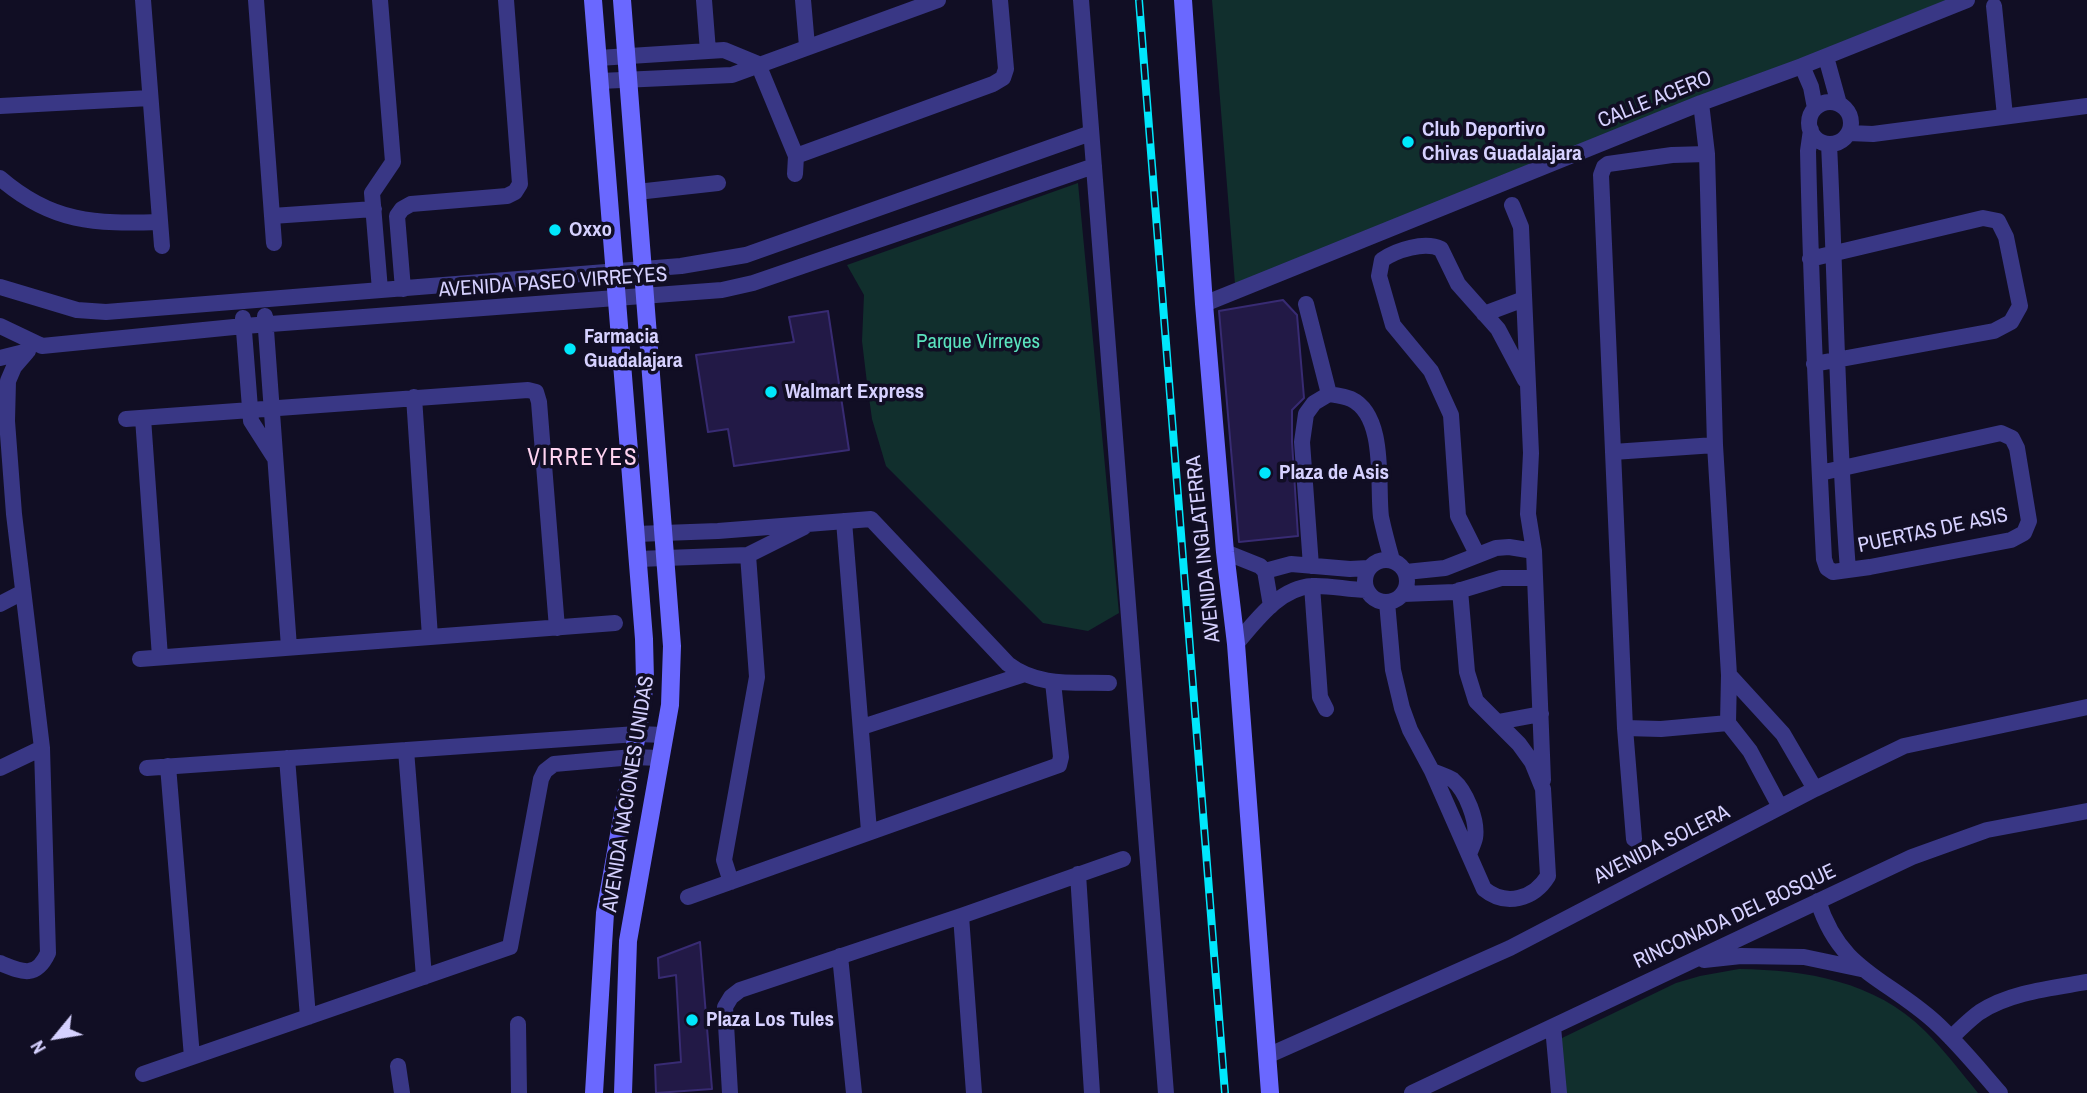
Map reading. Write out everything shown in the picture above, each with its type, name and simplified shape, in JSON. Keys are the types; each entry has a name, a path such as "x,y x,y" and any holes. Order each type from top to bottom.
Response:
{"street":[{"path":"143,0 162,246"},
{"path":"256,0 274,243"},
{"path":"380,0 393,162 372,193 373,209 392,289"},
{"path":"392,289 392,254 398,239 397,216 401,209 411,204 507,196 515,192 520,184 506,0"},
{"name":"AVENIDA NACIONES UNIDAS","path":"593,0 645,639 645,680 603,939 594,1093"},
{"name":"AVENIDA NACIONES UNIDAS","path":"622,0 673,646 670,705 628,941 623,1093"},
{"path":"704,0 708,51"},
{"path":"803,0 807,46"},
{"path":"600,82 732,75 904,6 938,0"},
{"path":"796,156 1003,78 1006,69 1000,0"},
{"path":"1081,0 1166,1093"},
{"name":"AVENIDA INGLATERRA","path":"1183,0 1204,304 1225,552 1236,644 1270,1093"},
{"name":"CALLE ACERO","path":"1204,304 1701,103 1826,57 1967,0"},
{"path":"1994,6 2005,116"},
{"path":"598,58 724,50 758,64 796,156 795,174"},
{"path":"1826,57 1839,104 1850,117 1849,133"},
{"path":"1802,66 1811,87 1815,108 1810,119 1811,130 1818,140 1829,144 1840,141 1849,133 1873,134 2087,106"},
{"path":"0,106 150,98"},
{"path":"1815,108 1826,102 1839,104"},
{"path":"1701,103 1707,154 1715,446 1729,675 1728,723 1750,751 1780,807"},
{"name":"PUERTAS DE ASIS","path":"1811,130 1808,150 1814,364 1824,559 1828,568 1833,572 1848,570 2011,540 2024,533 2029,521 2017,448 2012,438 2001,433 1840,469"},
{"name":"AVENIDA PASEO VIRREYES","path":"0,287 77,310 106,312 681,266 746,255 1091,133"},
{"name":"PUERTAS DE ASIS","path":"1829,144 1835,253 1840,469 1848,570"},
{"path":"1634,839 1625,728 1601,175 1608,164 1672,155 1707,154"},
{"name":"AVENIDA PASEO VIRREYES","path":"0,358 34,349 265,324 645,298 722,290 752,283 1094,166"},
{"path":"0,178 36,204 81,220 108,223 160,222"},
{"path":"637,192 718,183"},
{"path":"1387,602 1393,670 1410,730 1432,771 1451,778 1467,802 1475,830 1469,854 1483,889 1492,896 1508,900 1521,898 1541,888 1548,876 1534,551 1528,514 1531,453 1521,227 1512,205"},
{"path":"876,208 887,237"},
{"path":"272,216 373,209"},
{"path":"1810,259 1983,218 1998,222 2006,237 2020,306 2011,322 1994,331 1814,364"},
{"path":"1477,554 1458,516 1451,415 1431,371 1394,325 1379,276 1382,260 1427,244 1441,249 1458,284 1498,329 1527,385"},
{"path":"1484,314 1524,299"},
{"path":"263,300 289,648"},
{"path":"242,301 251,421 274,457"},
{"path":"1306,304 1329,394"},
{"path":"0,326 34,349 14,367 8,381 7,421 14,514 42,748 48,953 43,963 33,970 23,972 0,963"},
{"path":"126,419 414,397 528,390 536,392 539,402 557,628"},
{"path":"1311,566 1302,442 1306,414 1314,403 1329,394 1352,399 1363,410 1374,432 1380,462 1381,516 1392,560"},
{"path":"414,397 430,637"},
{"path":"144,418 160,657"},
{"path":"1613,452 1715,446"},
{"path":"1819,473 1840,469"},
{"path":"0,494 14,514"},
{"path":"636,534 871,519 1008,664 1022,674 1053,682 1109,683"},
{"path":"844,521 869,831"},
{"path":"638,559 748,555 813,523"},
{"path":"1406,572 1445,569 1500,547 1534,551"},
{"path":"1225,552 1260,566 1265,571 1272,606"},
{"path":"731,882 724,860 757,677 748,555"},
{"path":"1392,560 1406,572 1407,583 1403,594 1396,600 1387,602 1372,597 1366,590 1365,575 1375,562 1392,560"},
{"path":"1265,571 1291,564 1368,568"},
{"path":"1403,594 1460,590 1501,578 1535,578"},
{"path":"1236,644 1292,589 1312,586 1366,590"},
{"path":"1312,586 1320,697 1326,709"},
{"path":"1460,590 1467,672 1476,701 1520,744 1532,762 1544,789"},
{"path":"0,604 23,592"},
{"path":"139,659 615,624"},
{"path":"862,727 1022,674"},
{"path":"1729,675 1783,734 1815,789"},
{"path":"688,897 1059,765 1061,757 1053,682"},
{"name":"AVENIDA SOLERA","path":"1266,1056 1510,948 1815,789 1904,746 2087,707"},
{"path":"1498,722 1541,714"},
{"path":"1625,728 1661,729 1728,723"},
{"path":"147,768 637,734 664,735"},
{"path":"0,768 42,748"},
{"path":"406,750 424,977"},
{"path":"143,1074 510,947 541,779 545,771 554,764 633,757 660,758"},
{"path":"287,758 308,1017"},
{"path":"168,766 192,1057"},
{"name":"RINCONADA DEL BOSQUE","path":"1412,1093 1912,857 1987,830 2087,811"},
{"path":"730,1093 725,1007 731,997 740,990 1123,859"},
{"path":"1078,874 1092,1093"},
{"path":"1818,901 1824,919 1839,946 1861,969 1889,985 1934,1021 2000,1093"},
{"path":"961,916 974,1093"},
{"path":"603,939 628,941"},
{"path":"840,956 854,1093"},
{"path":"1687,964 1741,956 1804,957 1861,969"},
{"path":"1951,1038 1982,1011 1992,1006 2032,993 2087,982"},
{"path":"518,1024 519,1093"},
{"path":"1553,1027 1559,1093"},
{"path":"398,1066 402,1093"}],"green space":[{"name":"Club Deportivo Chivas Guadalajara","path":"1212,0 1949,0 1235,284"},
{"name":"Parque Virreyes","path":"1078,183 1119,613 1088,631 1043,623 886,466 872,419 867,383 862,341 864,295 847,265"},
{"path":"1739,969 1814,976 1862,990 1884,1000 1925,1031 1978,1093 1560,1093 1557,1046 1562,1038 1676,983"}],"building":[{"name":"Plaza de Asis","path":"1283,300 1297,315 1304,398 1292,410 1298,536 1239,542 1219,311"},
{"name":"Walmart Express","path":"828,311 849,450 734,466 728,429 708,432 696,355 794,342 789,317"},
{"name":"Plaza Los Tules","path":"700,942 712,1089 656,1093 655,1065 681,1062 676,975 659,978 658,958"}],"railway":[{"path":"1139,0 1225,1093"}],"place":[{"name":"Club Deportivo Chivas Guadalajara","path":"1408,142"},
{"name":"Oxxo","path":"555,230"},
{"name":"Farmacia Guadalajara","path":"570,349"},
{"name":"Walmart Express","path":"771,392"},
{"name":"Plaza de Asis","path":"1265,473"},
{"name":"Plaza Los Tules","path":"692,1020"}],"district":[{"name":"VIRREYES","path":"583,459"}]}
